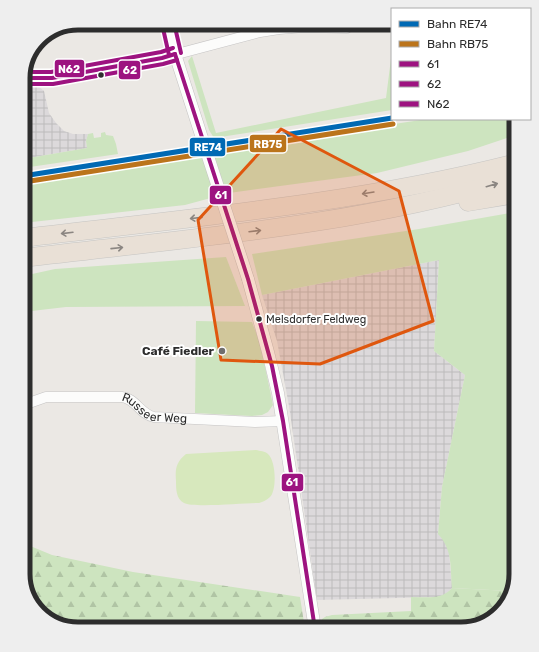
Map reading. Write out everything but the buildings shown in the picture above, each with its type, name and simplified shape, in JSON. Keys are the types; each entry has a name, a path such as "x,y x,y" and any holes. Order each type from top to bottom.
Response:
{"highway":[{"path":"407,187 509,153"},
{"path":"30,237 262,209 407,187 509,164"},
{"path":"30,257 294,226 400,208 449,197 509,180"},
{"path":"400,208 483,200 509,195"}],"street":[{"path":"170,30 175,54 248,279 272,366 283,421 314,622"},
{"path":"30,78 52,78 162,58 273,30"},
{"name":"Russeer Weg","path":"30,403 46,396 122,397 130,399 147,415 154,417 255,422 283,421"}],"highlighted area":[{"path":"281,129 399,191 433,321 320,364 221,360 198,220"}],"shaded area":[{"path":"30,85 37,85 44,91 49,113 64,131 73,134 88,134 86,141 87,148 30,158"},
{"path":"439,260 434,351 465,375 442,487 438,533 444,540 449,550 452,588 447,594 438,597 317,600 289,406 277,341 262,295"}],"green space":[{"path":"192,56 216,133 386,98 391,59 391,110 214,138 209,130 188,61"},
{"path":"420,120 509,120 509,137 468,151 377,173 229,193 185,205 30,222 30,180"},
{"path":"105,132 106,135 113,136 118,154 30,167 30,158 87,148 86,141 88,134 93,133 94,138 101,137 101,133"},
{"path":"509,213 509,580 505,591 452,588 450,559 446,546 438,534 442,487 465,375 434,351 439,260 262,295 252,254 419,229"},
{"path":"226,257 245,306 66,307 30,311 30,274 55,269"},
{"path":"196,321 252,322 260,343 273,405 268,412 262,415 252,416 195,413"},
{"path":"256,450 268,454 273,463 275,476 274,488 270,497 266,500 259,503 198,505 184,503 179,499 176,490 176,469 180,460 186,454"},
{"path":"30,546 52,555 133,572 300,597 304,622 72,622 54,616 38,601 31,583"},
{"path":"452,588 505,591 503,598 488,614 467,622 322,622 322,619 332,615 411,611 411,597 439,596 448,592"}],"rail line":[{"name":"RE74","path":"30,175 391,118"},
{"name":"RB75","path":"30,181 393,124"}],"transit line":[{"name":"62","path":"163,30 169,55"},
{"name":"N62","path":"176,30 181,53"},
{"name":"N62","path":"31,72 51,72 161,52 173,48"},
{"name":"61","path":"175,54 248,279 272,366 283,421 314,622"},
{"name":"61","path":"30,78 52,78 162,58 175,54"},
{"name":"62","path":"30,84 53,84 163,64 177,60"}],"place":[{"name":"Melsdorfer Feldweg","path":"259,319"},
{"name":"Café Fiedler","path":"222,351"}]}
